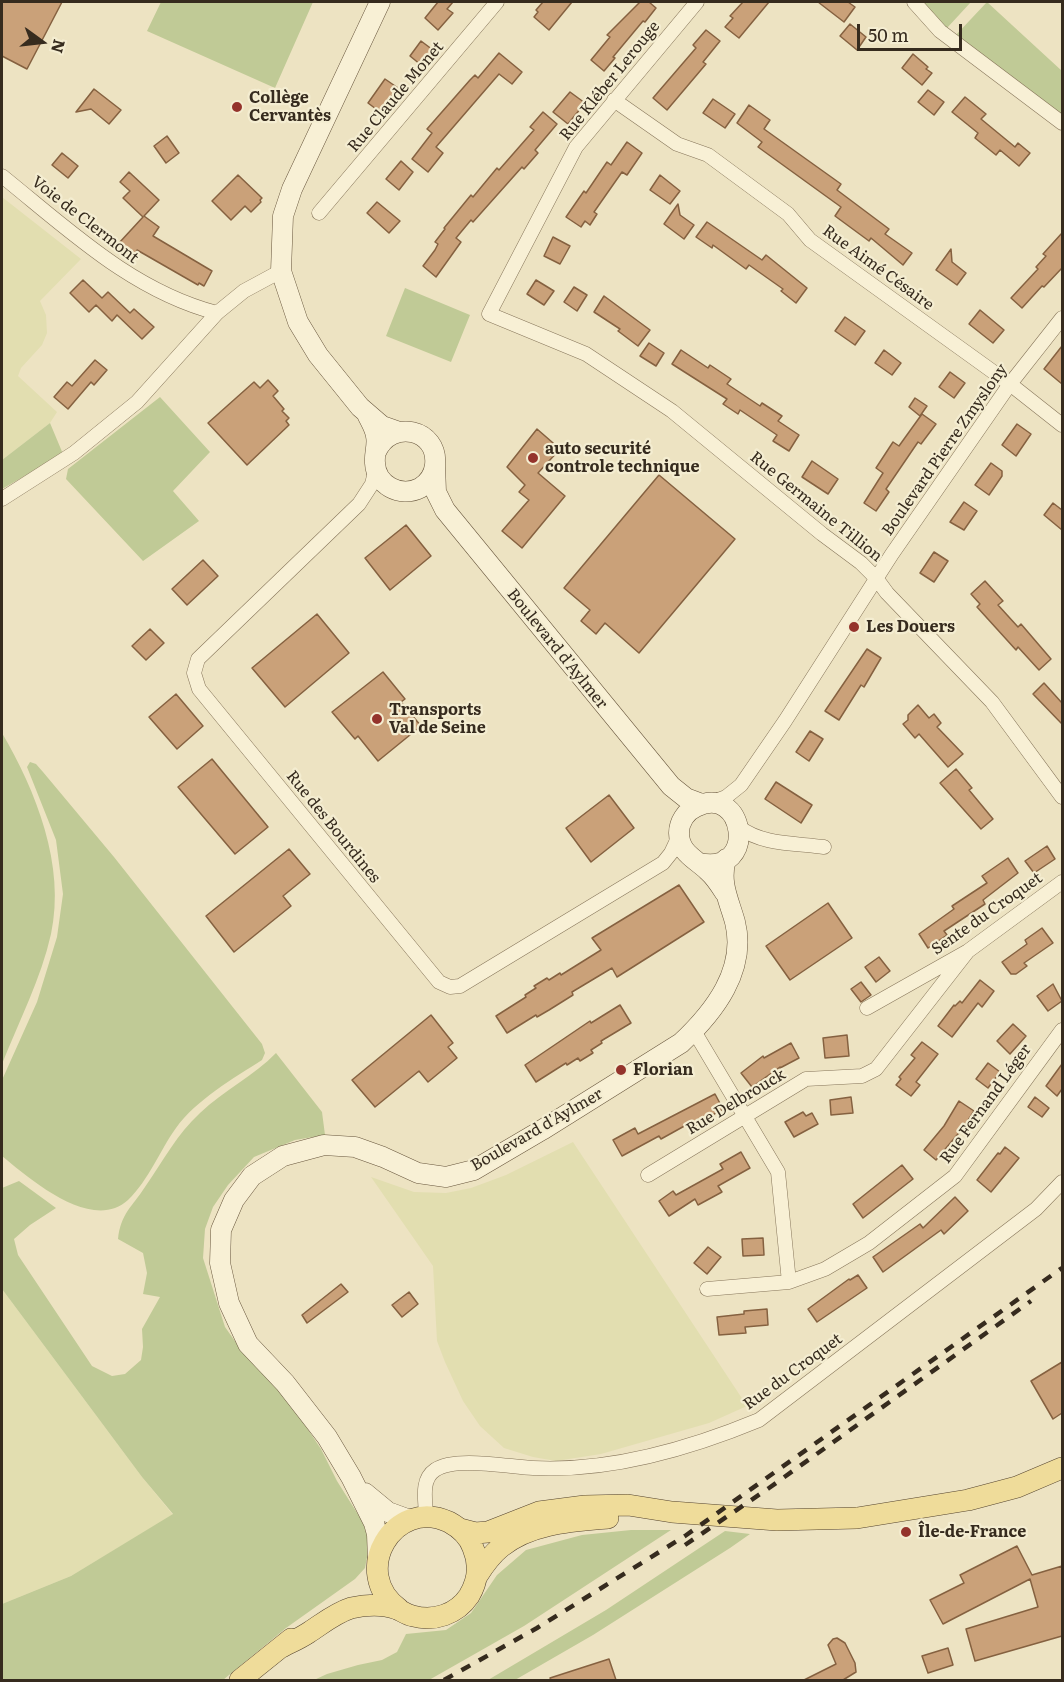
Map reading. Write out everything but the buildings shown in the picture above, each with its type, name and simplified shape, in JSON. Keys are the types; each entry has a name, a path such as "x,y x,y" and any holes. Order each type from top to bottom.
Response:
{"main road":[{"path":"240,1680 322,1613 362,1591 378,1567 387,1538 399,1526 418,1519 444,1520 460,1529 475,1533 489,1532 526,1515 563,1507 628,1505 672,1512 777,1520 857,1518 968,1500 1017,1487 1062,1468"},
{"path":"477,1576 488,1559 501,1547 532,1530 584,1520 672,1512"},
{"path":"378,1567 383,1593 399,1610 422,1618 450,1613 466,1600 474,1587 477,1576 478,1563 475,1551 470,1540 460,1529"},
{"path":"280,1648 335,1614 350,1609 380,1606 399,1610"}],"street":[{"path":"367,414 375,431 376,460 384,483 403,491 418,489 426,483 435,465 434,452 427,440 416,433 399,432 382,426 367,414 318,355 298,322 281,271 283,216 292,189 380,2"},
{"name":"Rue Claude Monet","path":"320,213 497,2"},
{"name":"Rue Kléber Lerouge","path":"489,314 576,147 697,2"},
{"path":"914,2 940,31 1062,123"},
{"name":"Rue Aimé Césaire","path":"614,100 677,144 708,155 788,214 810,240 1010,384 1062,425"},
{"name":"Voie de Clermont","path":"2,176 95,251 133,277 168,295 217,313"},
{"path":"2,499 74,453 137,402 217,313 244,291 281,271"},
{"name":"Rue Germaine Tillion","path":"489,314 586,354 672,411 822,534 861,562 887,593 993,702 1062,797"},
{"name":"Boulevard Pierre Zmyslony","path":"736,821 735,802 741,785 785,721 876,578 1010,384 1062,318"},
{"path":"376,460 386,438 399,432"},
{"name":"Rue des Bourdines","path":"376,460 372,484 359,504 198,658 194,673 199,689 439,982 450,987 460,986 663,863 680,859 697,861"},
{"name":"Boulevard d'Aylmer","path":"435,465 436,492 445,510 670,786 686,798 706,804"},
{"name":"Rue des Bourdines","path":"359,504 379,495 403,491"},
{"name":"Boulevard d'Aylmer","path":"403,491 429,499 445,510"},
{"name":"Boulevard Pierre Zmyslony","path":"706,804 726,797 741,785"},
{"name":"Boulevard d'Aylmer","path":"670,786 678,804 680,829"},
{"path":"769,840 748,843 713,864 697,861 683,849 680,829 690,811 706,804 723,806 750,834 769,840 824,847"},
{"path":"731,854 740,835 736,821"},
{"name":"Rue des Bourdines","path":"663,863 671,853 680,829"},
{"name":"Boulevard d'Aylmer","path":"378,1567 377,1534 374,1523 351,1478 327,1437 285,1383 248,1344 229,1303 220,1263 221,1230 234,1200 252,1176 283,1156 324,1145 355,1147 418,1173 446,1177 474,1170 667,1052 694,1031 718,1003 729,982 737,953 735,924 723,880 731,854"},
{"name":"Boulevard d'Aylmer","path":"697,861 717,880 725,893"},
{"name":"Sente du Croquet","path":"867,1008 968,951 1062,882"},
{"name":"Rue Delbrouck","path":"648,1175 806,1079 862,1076 876,1069 968,951"},
{"name":"Rue Fernand Léger","path":"707,1289 789,1282 825,1269 869,1243 955,1176 1062,1030"},
{"path":"694,1031 778,1172 789,1282"},
{"name":"Rue du Croquet","path":"418,1519 429,1475 436,1469 450,1464 534,1468 607,1465 669,1451 723,1435 759,1420 1036,1209 1062,1182"},
{"name":"Boulevard d'Aylmer","path":"351,1478 381,1508 394,1515 418,1519"}],"shaded area":[{"path":"2,197 81,259 40,301 46,315 47,333 42,345 21,368 18,376 57,412 50,423 2,460"},
{"path":"573,1142 747,1406 709,1423 601,1454 556,1461 504,1448 480,1426 463,1401 437,1341 433,1266 371,1177 414,1192 446,1193 471,1188 506,1175"},
{"path":"2,1289 173,1515 71,1576 2,1604"}],"green space":[{"path":"161,2 313,2 275,88 147,31"},
{"path":"920,2 971,2 947,28"},
{"path":"987,2 1062,71 1062,118 955,36"},
{"path":"405,288 470,315 451,362 386,336"},
{"path":"160,397 210,452 173,491 199,521 143,561 66,479 68,469"},
{"path":"50,423 63,454 2,489 2,460"},
{"path":"2,733 26,779 45,830 51,856 55,908 42,967 2,1064"},
{"path":"30,762 36,764 114,857 262,1044 265,1053 262,1060 216,1090 184,1118 135,1192 128,1200 113,1209 97,1210 80,1207 62,1199 28,1177 2,1156 2,1080 37,1002 57,937 63,894 56,840 27,767"},
{"path":"276,1053 322,1112 325,1135 295,1140 254,1157 228,1185 213,1207 205,1229 203,1258 225,1327 244,1354 285,1395 321,1449 337,1481 371,1535 365,1568 355,1579 286,1628 223,1680 2,1680 2,1604 71,1576 173,1514 142,1477 2,1289 2,1188 19,1181 56,1208 14,1239 18,1255 92,1366 112,1376 125,1374 141,1360 142,1329 160,1297 143,1294 147,1273 143,1253 118,1239 124,1216 192,1121"},
{"path":"631,1530 671,1530 524,1626 429,1680 314,1680 327,1674 382,1660 397,1652 406,1634 446,1630 471,1613 497,1575 526,1550 582,1535"},
{"path":"725,1531 750,1534 593,1635 515,1680 488,1680 606,1610"}],"railway":[{"path":"444,1680 537,1628 685,1536 1062,1268"},
{"path":"685,1545 769,1488 1031,1301"}],"place":[{"name":"Collège Cervantès","path":"237,107"},
{"name":"auto securité controle technique","path":"533,458"},
{"name":"Les Douers","path":"854,627"},
{"name":"Transports Val de Seine","path":"377,719"},
{"name":"Florian","path":"621,1070"},
{"name":"Île-de-France","path":"906,1532"}]}
